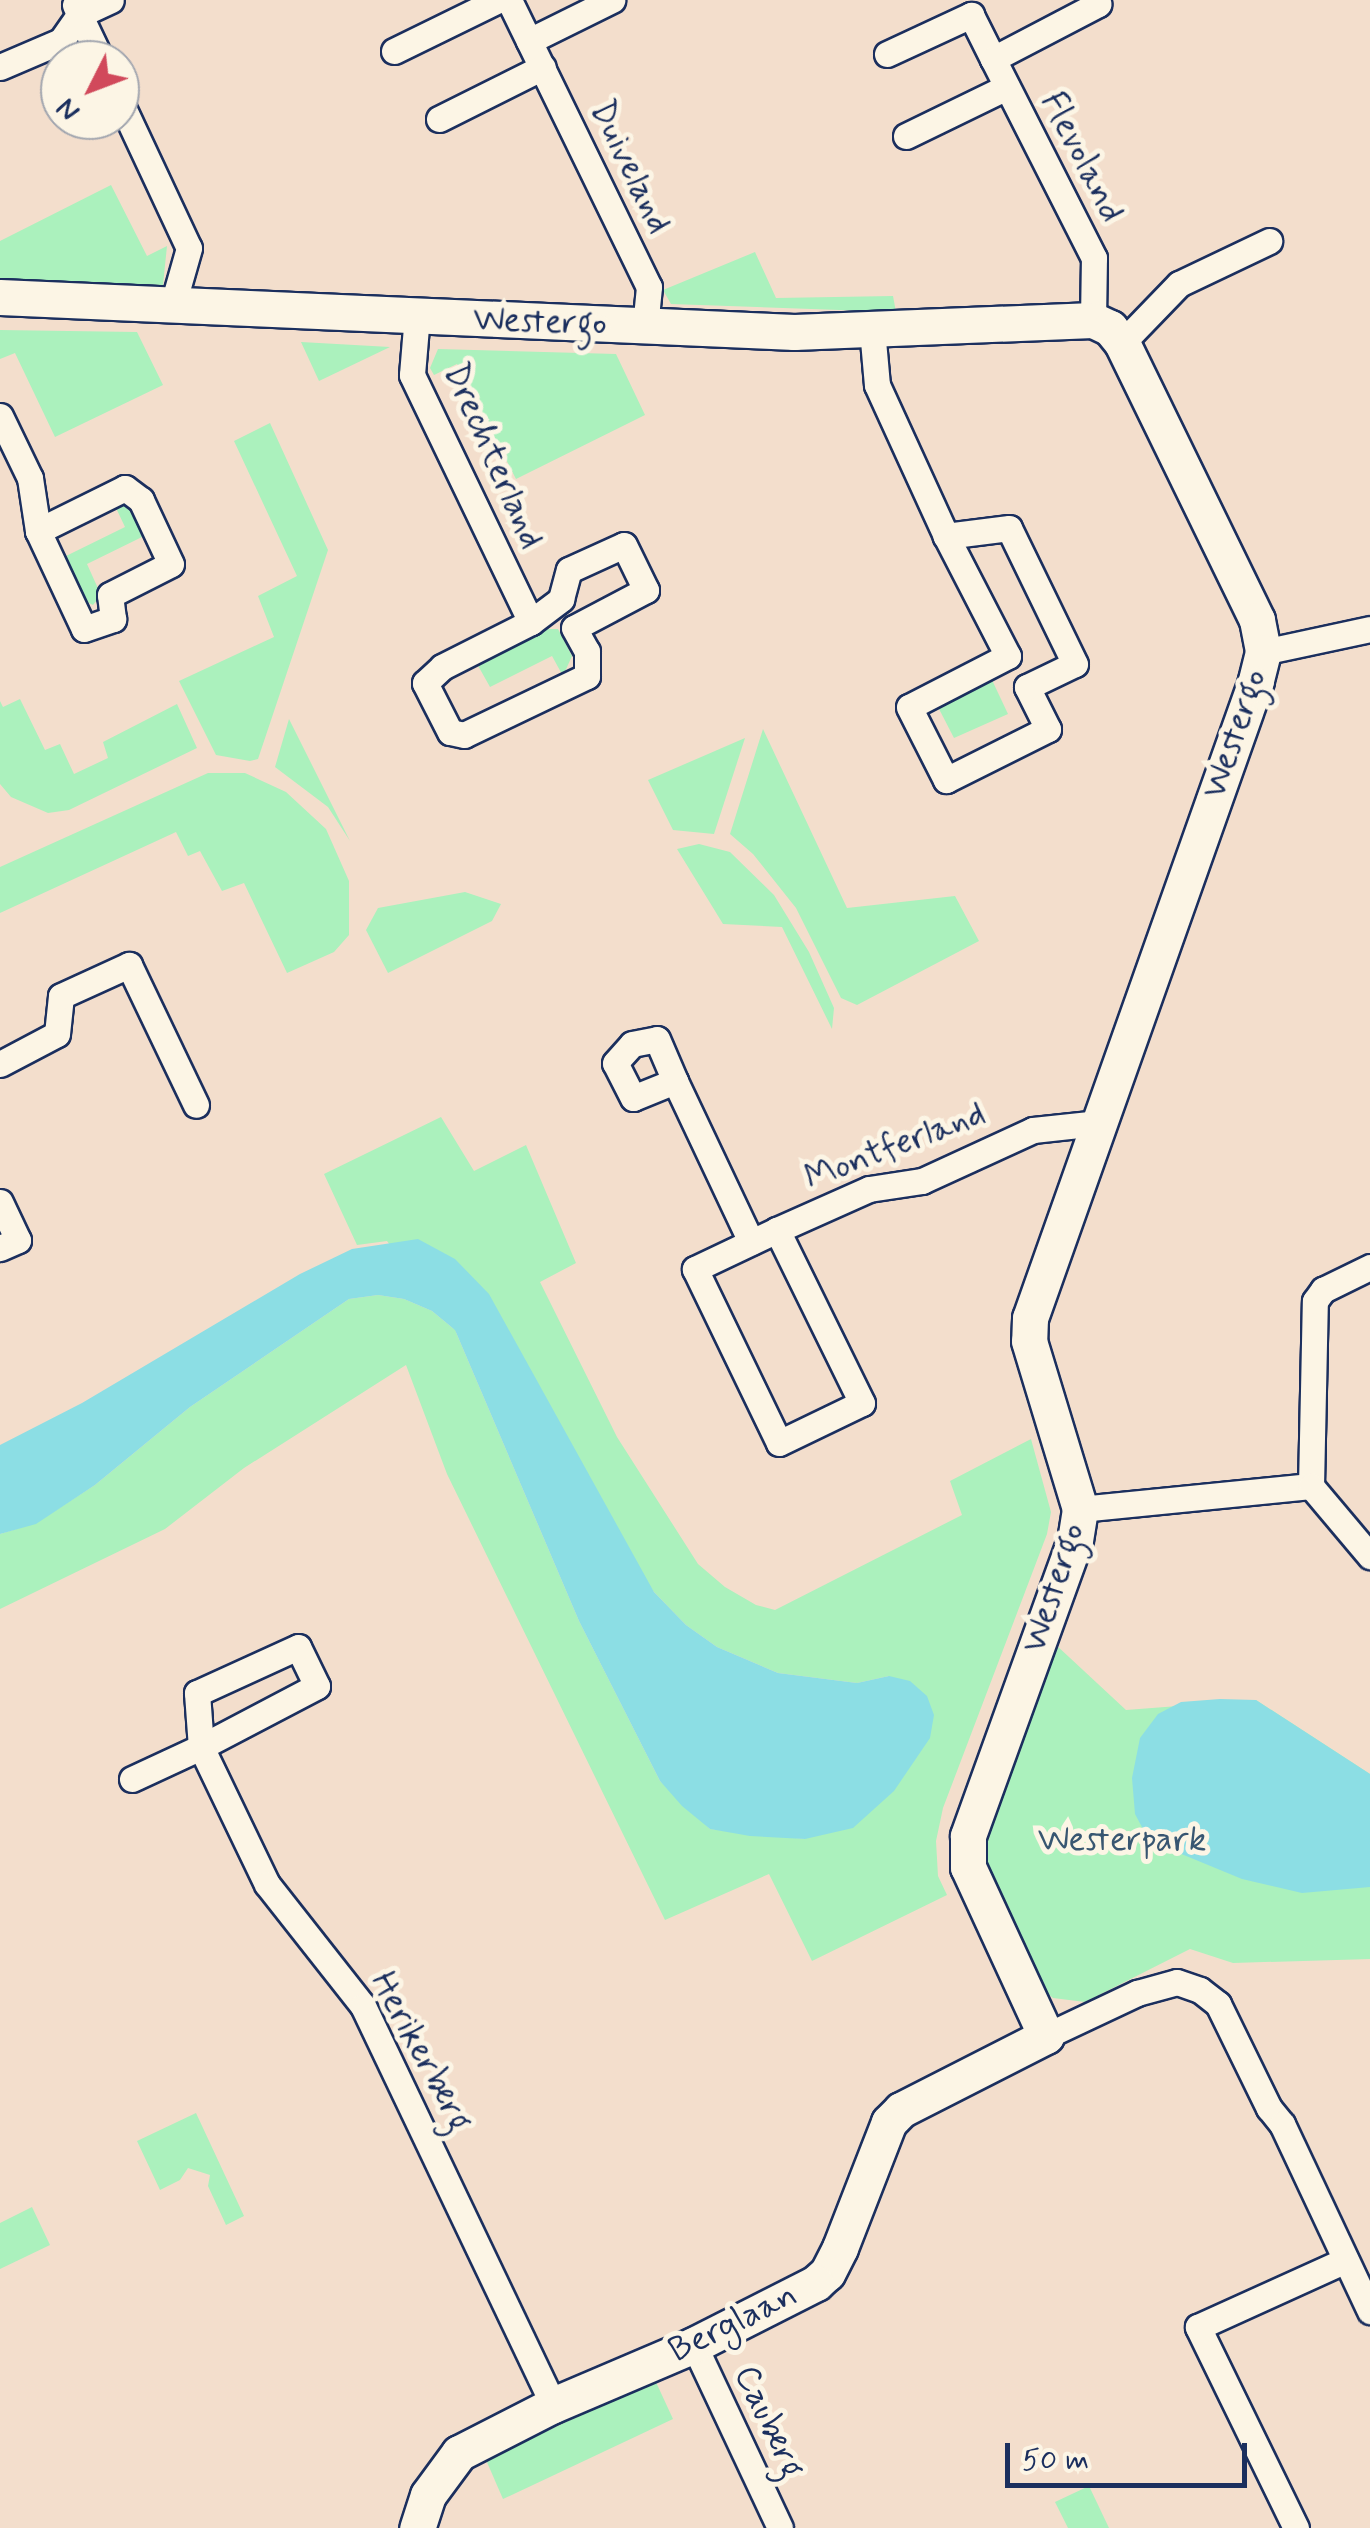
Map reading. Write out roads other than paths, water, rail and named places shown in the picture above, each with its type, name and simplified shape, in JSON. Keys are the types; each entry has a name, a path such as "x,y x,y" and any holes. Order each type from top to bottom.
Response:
{"street":[{"path":"76,8 111,0"},
{"path":"394,52 498,0"},
{"name":"Duiveland","path":"509,0 649,286 645,327"},
{"path":"530,40 612,0"},
{"path":"993,59 1098,4 1096,0"},
{"path":"76,8 91,40"},
{"path":"0,67 61,41 76,8"},
{"name":"Flevoland","path":"887,54 971,15 1094,258 1092,320"},
{"path":"439,119 543,66"},
{"name":"Flevoland","path":"906,136 1007,87"},
{"path":"138,140 189,248 173,304"},
{"path":"1122,343 1179,284 1270,240"},
{"name":"Westergo","path":"0,297 794,332 1092,320 1110,328 1122,343 1257,620 1262,652 1256,680 1030,1318 1029,1341 1080,1509 1075,1540 968,1836 968,1867 1046,2036"},
{"name":"Drechterland","path":"417,316 412,375 531,622"},
{"path":"872,330 876,385 946,536 1048,729 946,780 909,706 1008,656"},
{"path":"0,416 30,478 38,532 84,629 113,618 110,595 172,564 141,500 124,488 38,532"},
{"path":"946,536 1009,528 1074,664 1027,687"},
{"path":"560,600 574,628 587,651 588,676 464,735 450,732 425,683 442,667 531,622 560,600 569,570 624,546 646,590 574,628"},
{"path":"1262,652 1370,629"},
{"path":"0,1064 57,1034 61,996 129,965 196,1104"},
{"path":"675,1081 751,1242"},
{"name":"Montferland","path":"778,1230 862,1403 779,1443 696,1270 751,1242 869,1189 922,1181 1033,1130 1097,1123"},
{"path":"0,1202 18,1240 0,1248"},
{"path":"1370,1268 1323,1290 1314,1301 1311,1486 1370,1556"},
{"path":"1080,1509 1311,1486"},
{"name":"Herikerberg","path":"132,1779 201,1747 318,1686 298,1647 197,1693 201,1747 284,1910 363,2006 553,2405"},
{"path":"1046,2036 1137,1993 1178,1982 1200,1990 1218,2004 1270,2108 1282,2124 1370,2311"},
{"name":"Berglaan","path":"417,2528 428,2495 459,2453 553,2405 694,2345 827,2274 889,2122 901,2110 1046,2036"},
{"path":"1296,2528 1198,2327 1346,2260"},
{"name":"Cauberg","path":"694,2345 780,2528"}],"water":[{"path":"418,1239 455,1259 489,1294 654,1592 686,1625 717,1647 778,1673 857,1683 889,1676 910,1681 927,1696 934,1715 930,1738 894,1791 853,1828 805,1839 710,1829 660,1781 579,1621 455,1330 432,1311 404,1299 378,1295 349,1299 190,1407 95,1485 36,1524 0,1534 0,1445 82,1403 300,1274 352,1249"},
{"path":"1256,1700 1370,1774 1370,1887 1302,1893 1242,1879 1162,1846 1143,1829 1135,1814 1132,1778 1140,1738 1158,1714 1181,1702"}],"park label":[{"name":"Westerpark","path":"1122,1840"}]}
